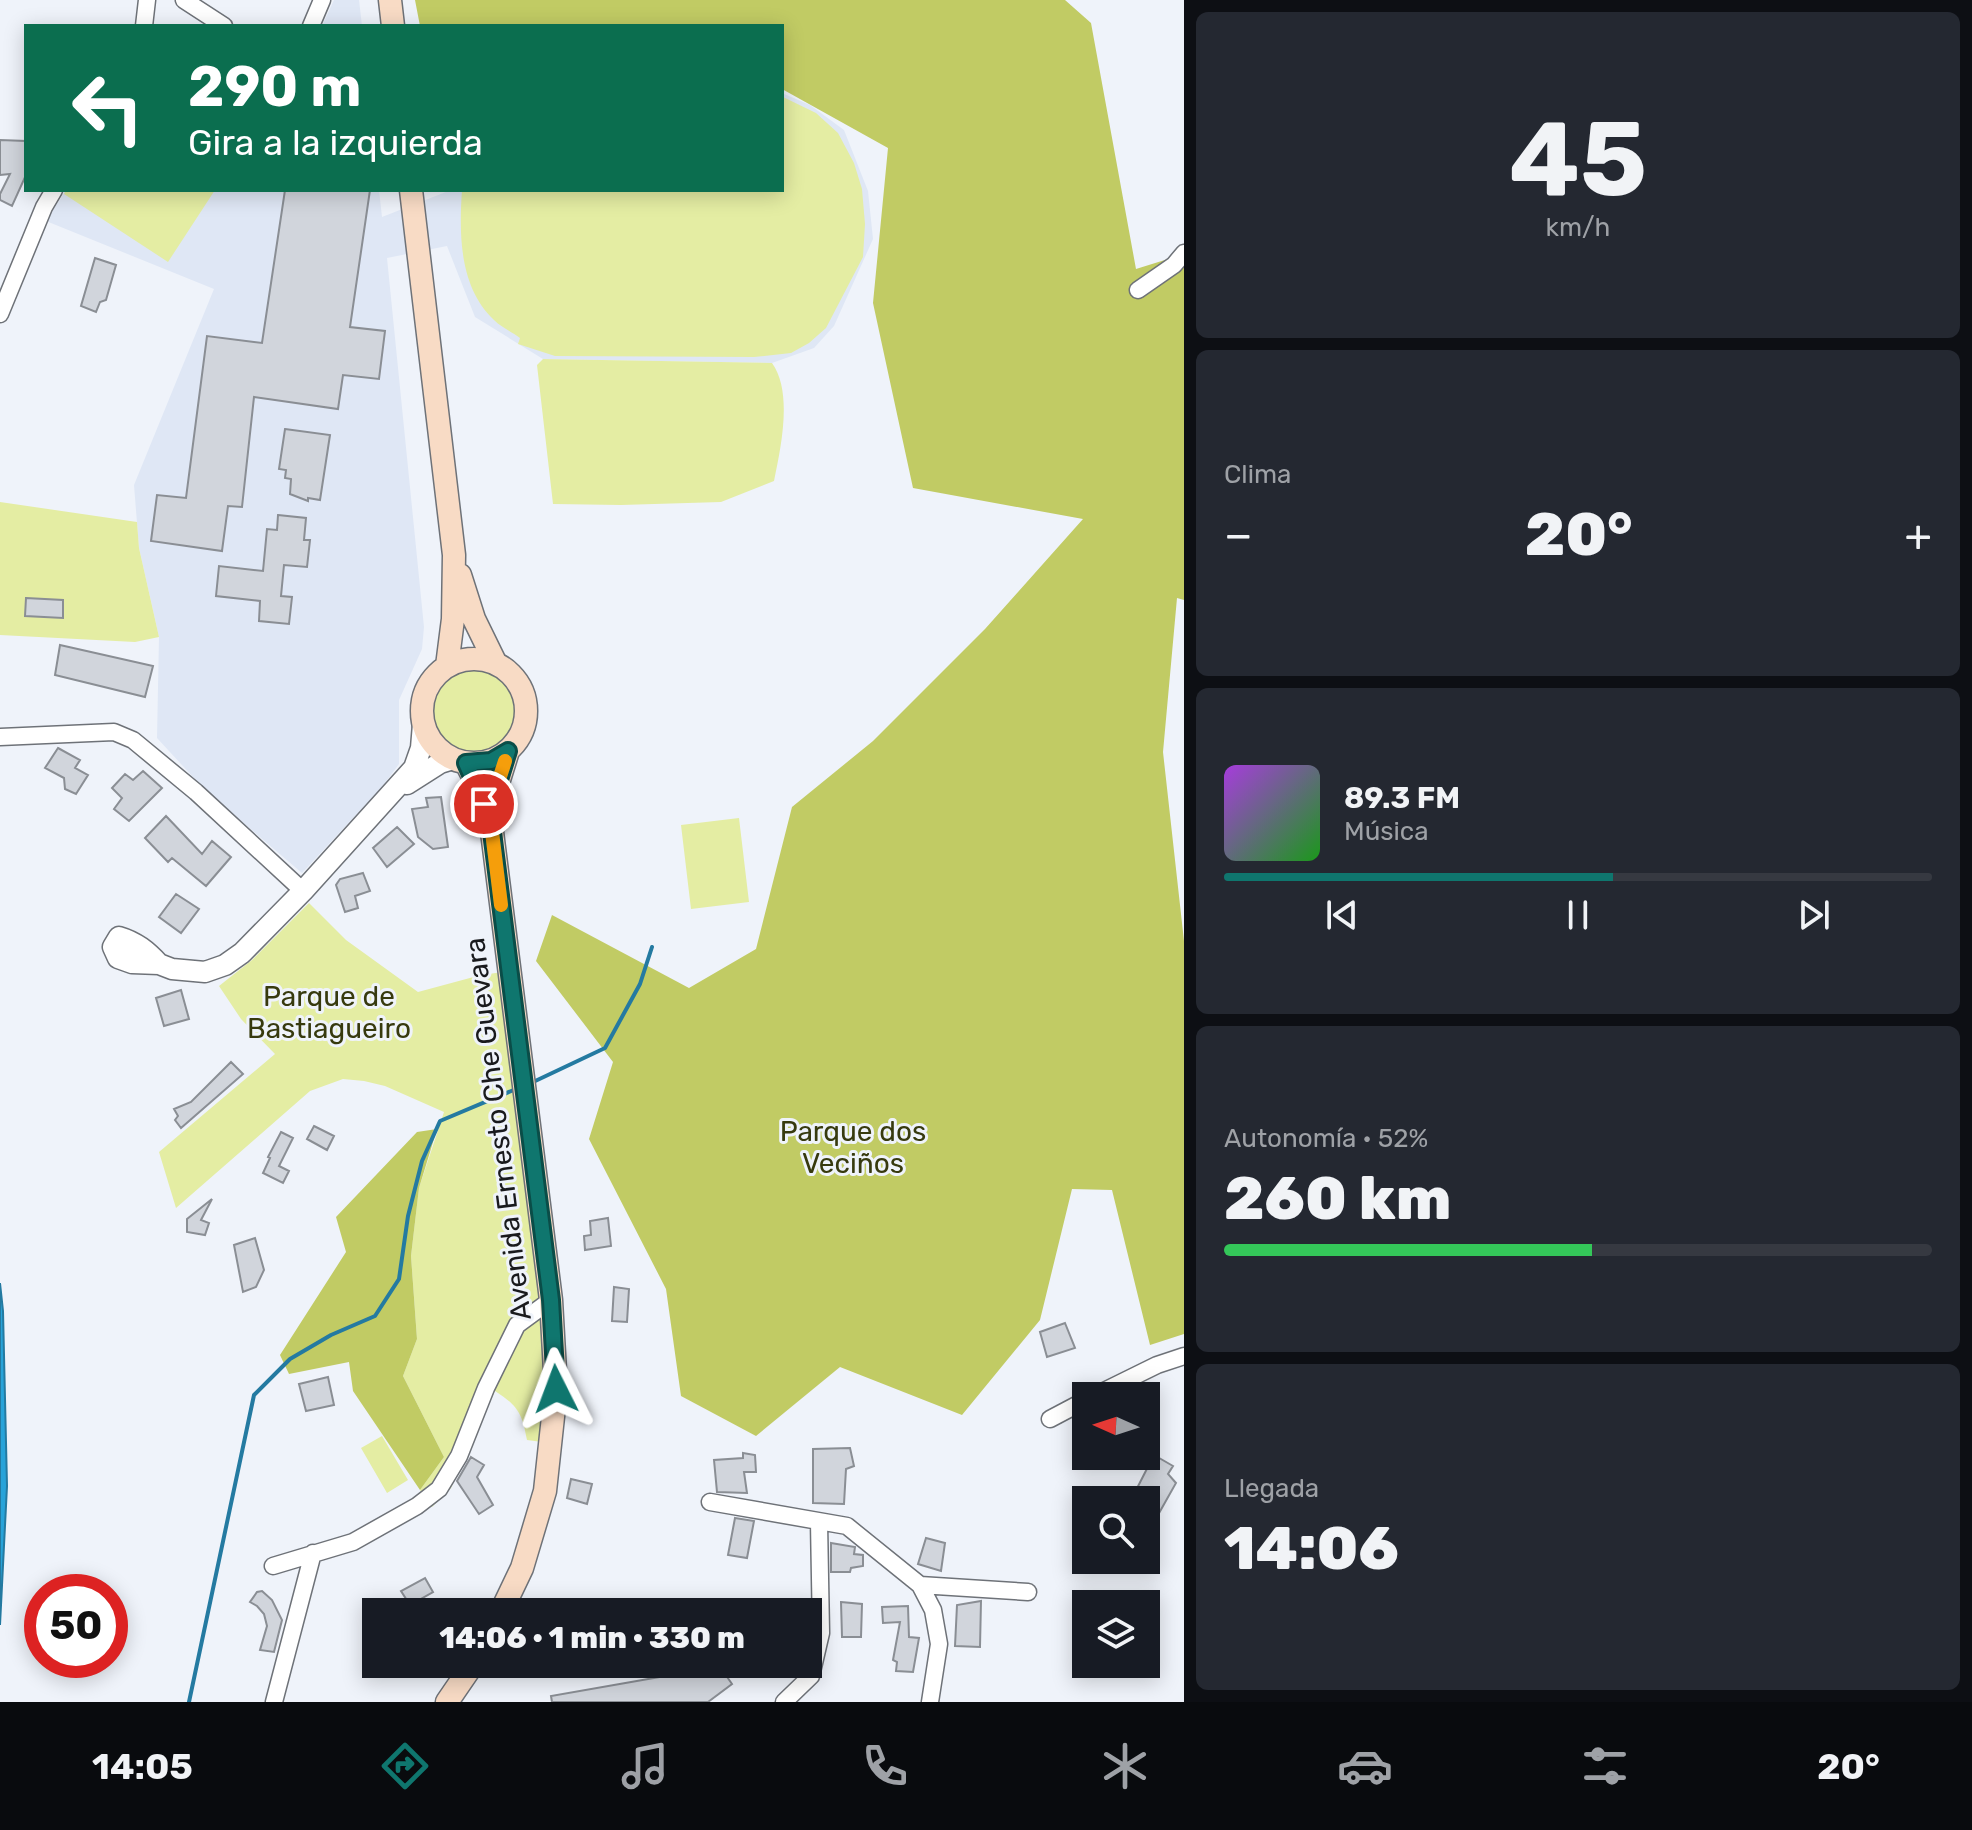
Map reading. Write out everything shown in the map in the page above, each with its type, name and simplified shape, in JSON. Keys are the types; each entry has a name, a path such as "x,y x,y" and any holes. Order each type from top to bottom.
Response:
{"main road":[{"path":"390,0 393,24"},
{"path":"411,192 454,555 453,619 447,666"},
{"path":"454,555 474,619 495,662 525,692 527,712 519,738 508,751 491,761 459,761 438,749 423,724 424,697 434,677 447,666 472,658 495,662"},
{"name":"Avenida Ernesto Che Guevara","path":"491,824 498,783 508,751"},
{"name":"Avenida Ernesto Che Guevara","path":"459,761 477,784 491,824 551,1300 556,1389 545,1491 522,1568 508,1598"},
{"path":"447,1702 463,1678"}],"street":[{"path":"144,24 147,0"},
{"path":"184,0 221,24"},
{"path":"312,24 322,0"},
{"path":"0,314 53,192"},
{"path":"1138,290 1174,265 1184,253"},
{"path":"159,964 172,969 205,972 225,965 242,953 397,790 415,767 423,724"},
{"path":"0,737 114,732 133,740 196,792 303,891"},
{"path":"397,790 440,763 459,761"},
{"path":"273,1566 353,1542 417,1506 439,1489 459,1456 486,1388 517,1325 551,1300"},
{"path":"1122,1382 1184,1356"},
{"path":"1050,1419 1072,1407"},
{"path":"710,1502 847,1526 920,1585 933,1610 939,1644 930,1702"},
{"path":"784,1702 811,1676 821,1633 819,1522"},
{"path":"274,1702 313,1553"},
{"path":"920,1585 1028,1592"}],"shaded area":[{"path":"334,0 359,0 362,24 323,24"},
{"path":"784,94 810,105 844,130 868,191 873,239 834,326 814,348 772,363 543,359 475,317 447,246 387,258 424,627 422,649 399,700 399,764 382,787 302,873 205,790 157,738 159,637 139,548 134,485 214,289 46,221 65,192 379,192 382,217 446,192 784,192"}],"green space":[{"name":"Parque dos Veciños","path":"415,0 1065,0 1091,23 1136,269 1184,254 1184,600 1177,598 1163,752 1184,941 1184,1334 1150,1345 1112,1190 1072,1189 1040,1320 962,1415 840,1367 756,1436 681,1396 666,1289 589,1139 613,1062 536,961 552,915 689,988 756,949 792,807 873,741 985,629 1083,519 913,488 873,303 888,148 784,90 784,24 420,24"},
{"path":"784,97 816,113 838,133 854,163 862,189 865,224 863,257 826,328 791,353 754,357 555,356 518,344 520,338 497,323 482,307 474,292 464,259 462,192 784,192"},
{"path":"65,192 214,192 168,262"},
{"path":"543,359 772,363 784,404 774,481 721,502 553,504 537,365"},
{"path":"0,502 137,522 139,548 159,637 135,642 0,635"},
{"path":"475,667 492,671 506,680 515,694 519,711 515,728 506,742 492,751 475,755 458,751 444,742 435,728 431,711 435,694 444,680 458,671"},
{"path":"739,818 749,902 691,909 681,825"},
{"name":"Parque de Bastiagueiro","path":"309,903 346,940 418,992 503,972 542,1298 546,1378 542,1442 527,1440 518,1411 495,1391 451,1488 432,1507 420,1490 444,1457 403,1376 417,1339 411,1256 419,1188 444,1112 385,1086 343,1079 310,1091 176,1208 159,1152 275,1054 241,1019 219,986 252,960"},
{"path":"437,1129 419,1188 411,1256 417,1339 403,1376 444,1457 420,1490 353,1391 349,1362 289,1374 280,1355 346,1252 336,1217 417,1132"},
{"path":"382,1436 408,1480 387,1493 361,1448"}],"water":[{"path":"0,1283 7,1486 0,1625"}],"building":[{"path":"0,140 24,141 24,179 12,206 0,200 10,174 0,175"},
{"path":"285,192 370,192 350,327 385,331 379,379 343,375 338,409 254,397 242,507 228,506 222,551 151,541 157,495 186,498 207,336 262,343"},
{"path":"95,258 116,265 106,300 100,302 96,312 81,306"},
{"path":"285,429 330,435 320,500 308,498 308,501 290,494 291,479 285,478 286,470 279,469"},
{"path":"278,515 306,518 304,540 310,540 307,567 284,565 281,596 292,597 289,624 259,621 260,601 216,596 219,566 263,571 267,529 277,530"},
{"path":"26,598 63,600 63,618 25,616"},
{"path":"60,645 153,666 145,697 55,675"},
{"path":"58,748 80,760 75,768 88,775 76,794 65,789 64,778 45,768"},
{"path":"143,771 162,788 129,821 114,809 122,798 112,788 125,774 133,780"},
{"path":"441,797 448,847 433,849 418,837 412,809 428,807 426,798"},
{"path":"166,816 202,854 212,841 231,857 206,886 172,858 168,862 145,838"},
{"path":"397,827 414,844 387,867 373,848"},
{"path":"363,873 370,891 355,896 358,908 345,912 336,885 340,879"},
{"path":"176,894 199,909 181,933 159,917"},
{"path":"181,990 189,1019 164,1026 156,998"},
{"path":"231,1062 243,1074 181,1128 175,1120 178,1116 174,1109 191,1102"},
{"path":"314,1126 334,1136 327,1150 307,1139"},
{"path":"281,1132 293,1138 279,1166 289,1171 283,1183 263,1173"},
{"path":"212,1199 201,1220 209,1223 205,1235 187,1232 187,1219"},
{"path":"608,1218 611,1246 585,1250 584,1236 591,1235 590,1221"},
{"path":"255,1238 264,1270 256,1287 243,1292 234,1245"},
{"path":"614,1287 629,1289 627,1322 612,1321"},
{"path":"1065,1323 1075,1348 1047,1357 1040,1332"},
{"path":"328,1377 334,1405 306,1411 299,1384"},
{"path":"850,1448 854,1466 846,1469 844,1504 813,1503 813,1449"},
{"path":"743,1453 755,1455 756,1472 744,1472 747,1493 717,1492 714,1460 743,1458"},
{"path":"471,1457 484,1465 477,1477 493,1505 479,1514 457,1481"},
{"path":"1160,1458 1173,1466 1168,1474 1176,1483 1160,1511 1160,1486 1138,1486 1146,1470 1160,1470"},
{"path":"571,1479 592,1484 587,1504 567,1498"},
{"path":"735,1518 754,1521 747,1558 728,1555"},
{"path":"926,1538 945,1543 941,1571 918,1564"},
{"path":"831,1543 855,1547 854,1554 863,1555 863,1566 851,1568 850,1572 831,1572"},
{"path":"425,1578 433,1592 422,1598 406,1598 401,1591"},
{"path":"262,1591 272,1600 282,1620 274,1652 260,1650 267,1626 264,1614 250,1602 257,1592"},
{"path":"981,1601 980,1647 955,1646 957,1605"},
{"path":"841,1602 862,1604 861,1637 842,1637"},
{"path":"908,1606 909,1637 919,1638 913,1672 896,1671 897,1662 893,1660 900,1622 883,1623 882,1607"},
{"path":"654,1678 728,1678 732,1684 708,1702 552,1702 551,1696"}],"waterway":[{"path":"531,1083 605,1048 640,984 652,947"},
{"path":"189,1702 254,1395 290,1359 331,1335 375,1316 399,1279 408,1216 422,1161 440,1121 516,1089"}],"slow traffic":[{"path":"501,905 491,824 505,761"}],"route":[{"path":"484,804 466,763 491,761 508,751 498,783 491,824 551,1300 556,1389"}]}
